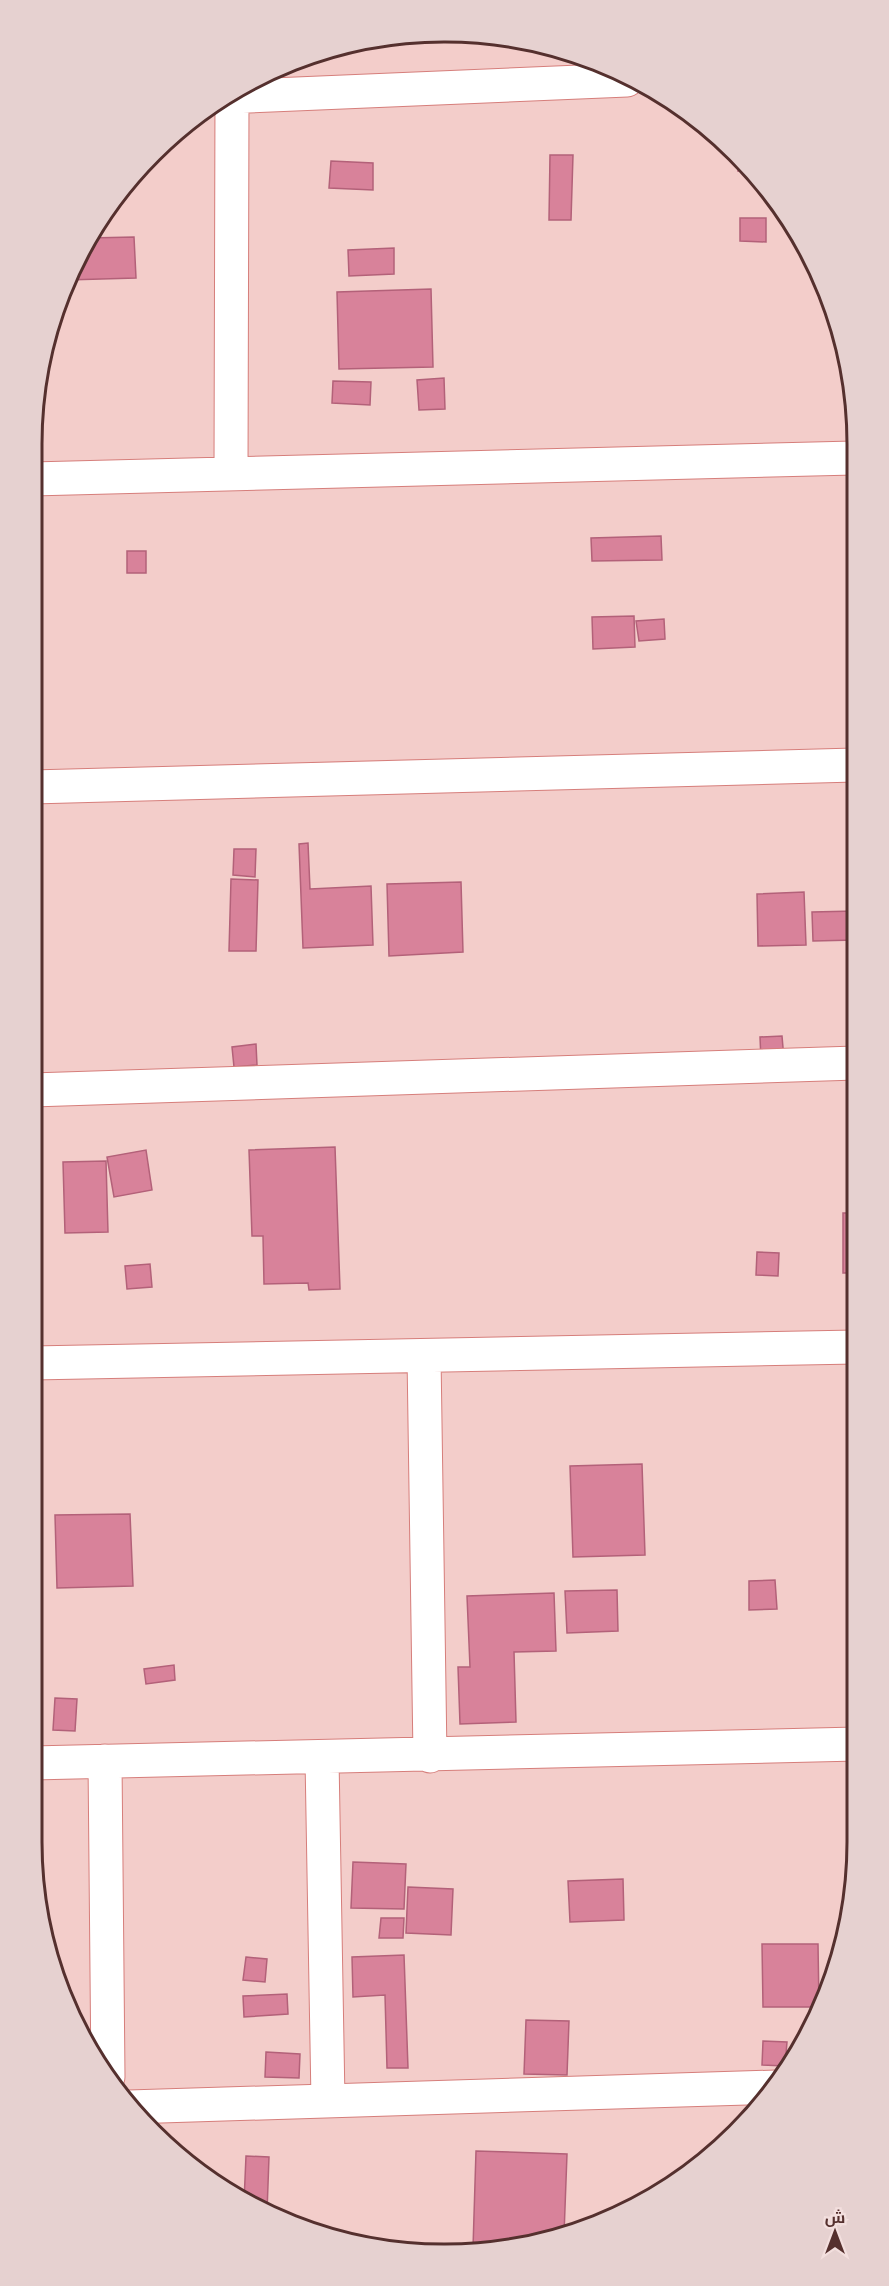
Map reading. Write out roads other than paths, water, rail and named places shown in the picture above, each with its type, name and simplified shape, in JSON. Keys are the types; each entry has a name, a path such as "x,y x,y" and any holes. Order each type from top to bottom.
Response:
{"street":[{"path":"242,96 615,80"},
{"path":"228,106 231,473"},
{"path":"42,478 847,458"},
{"path":"42,787 847,765"},
{"path":"42,1090 847,1063"},
{"path":"42,1363 847,1347"},
{"path":"424,1356 430,1756"},
{"path":"42,1763 430,1756 847,1744"},
{"path":"322,1758 328,2101"},
{"path":"105,1761 108,2062"},
{"path":"142,2107 764,2087"}]}
